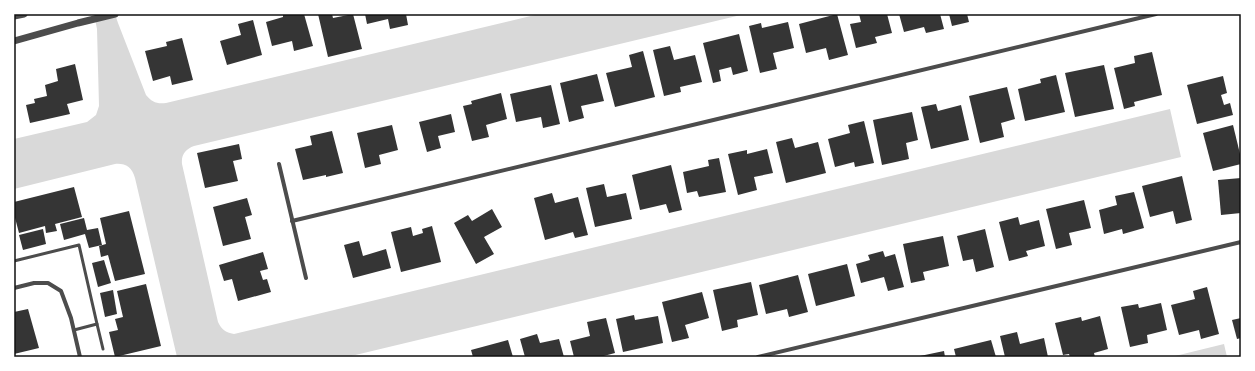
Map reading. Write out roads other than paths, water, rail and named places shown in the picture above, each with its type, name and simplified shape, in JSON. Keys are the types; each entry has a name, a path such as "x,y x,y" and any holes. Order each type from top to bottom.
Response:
{"street":[{"path":"14,16 24,14"},
{"path":"14,41 115,14"},
{"path":"292,221 1156,14"},
{"path":"279,164 306,278"},
{"path":"758,357 1241,242"},
{"path":"14,288 34,283 48,282 62,291 71,318 80,357"}],"lane":[{"path":"14,261 79,245 103,349"},
{"path":"74,330 97,324"}]}
